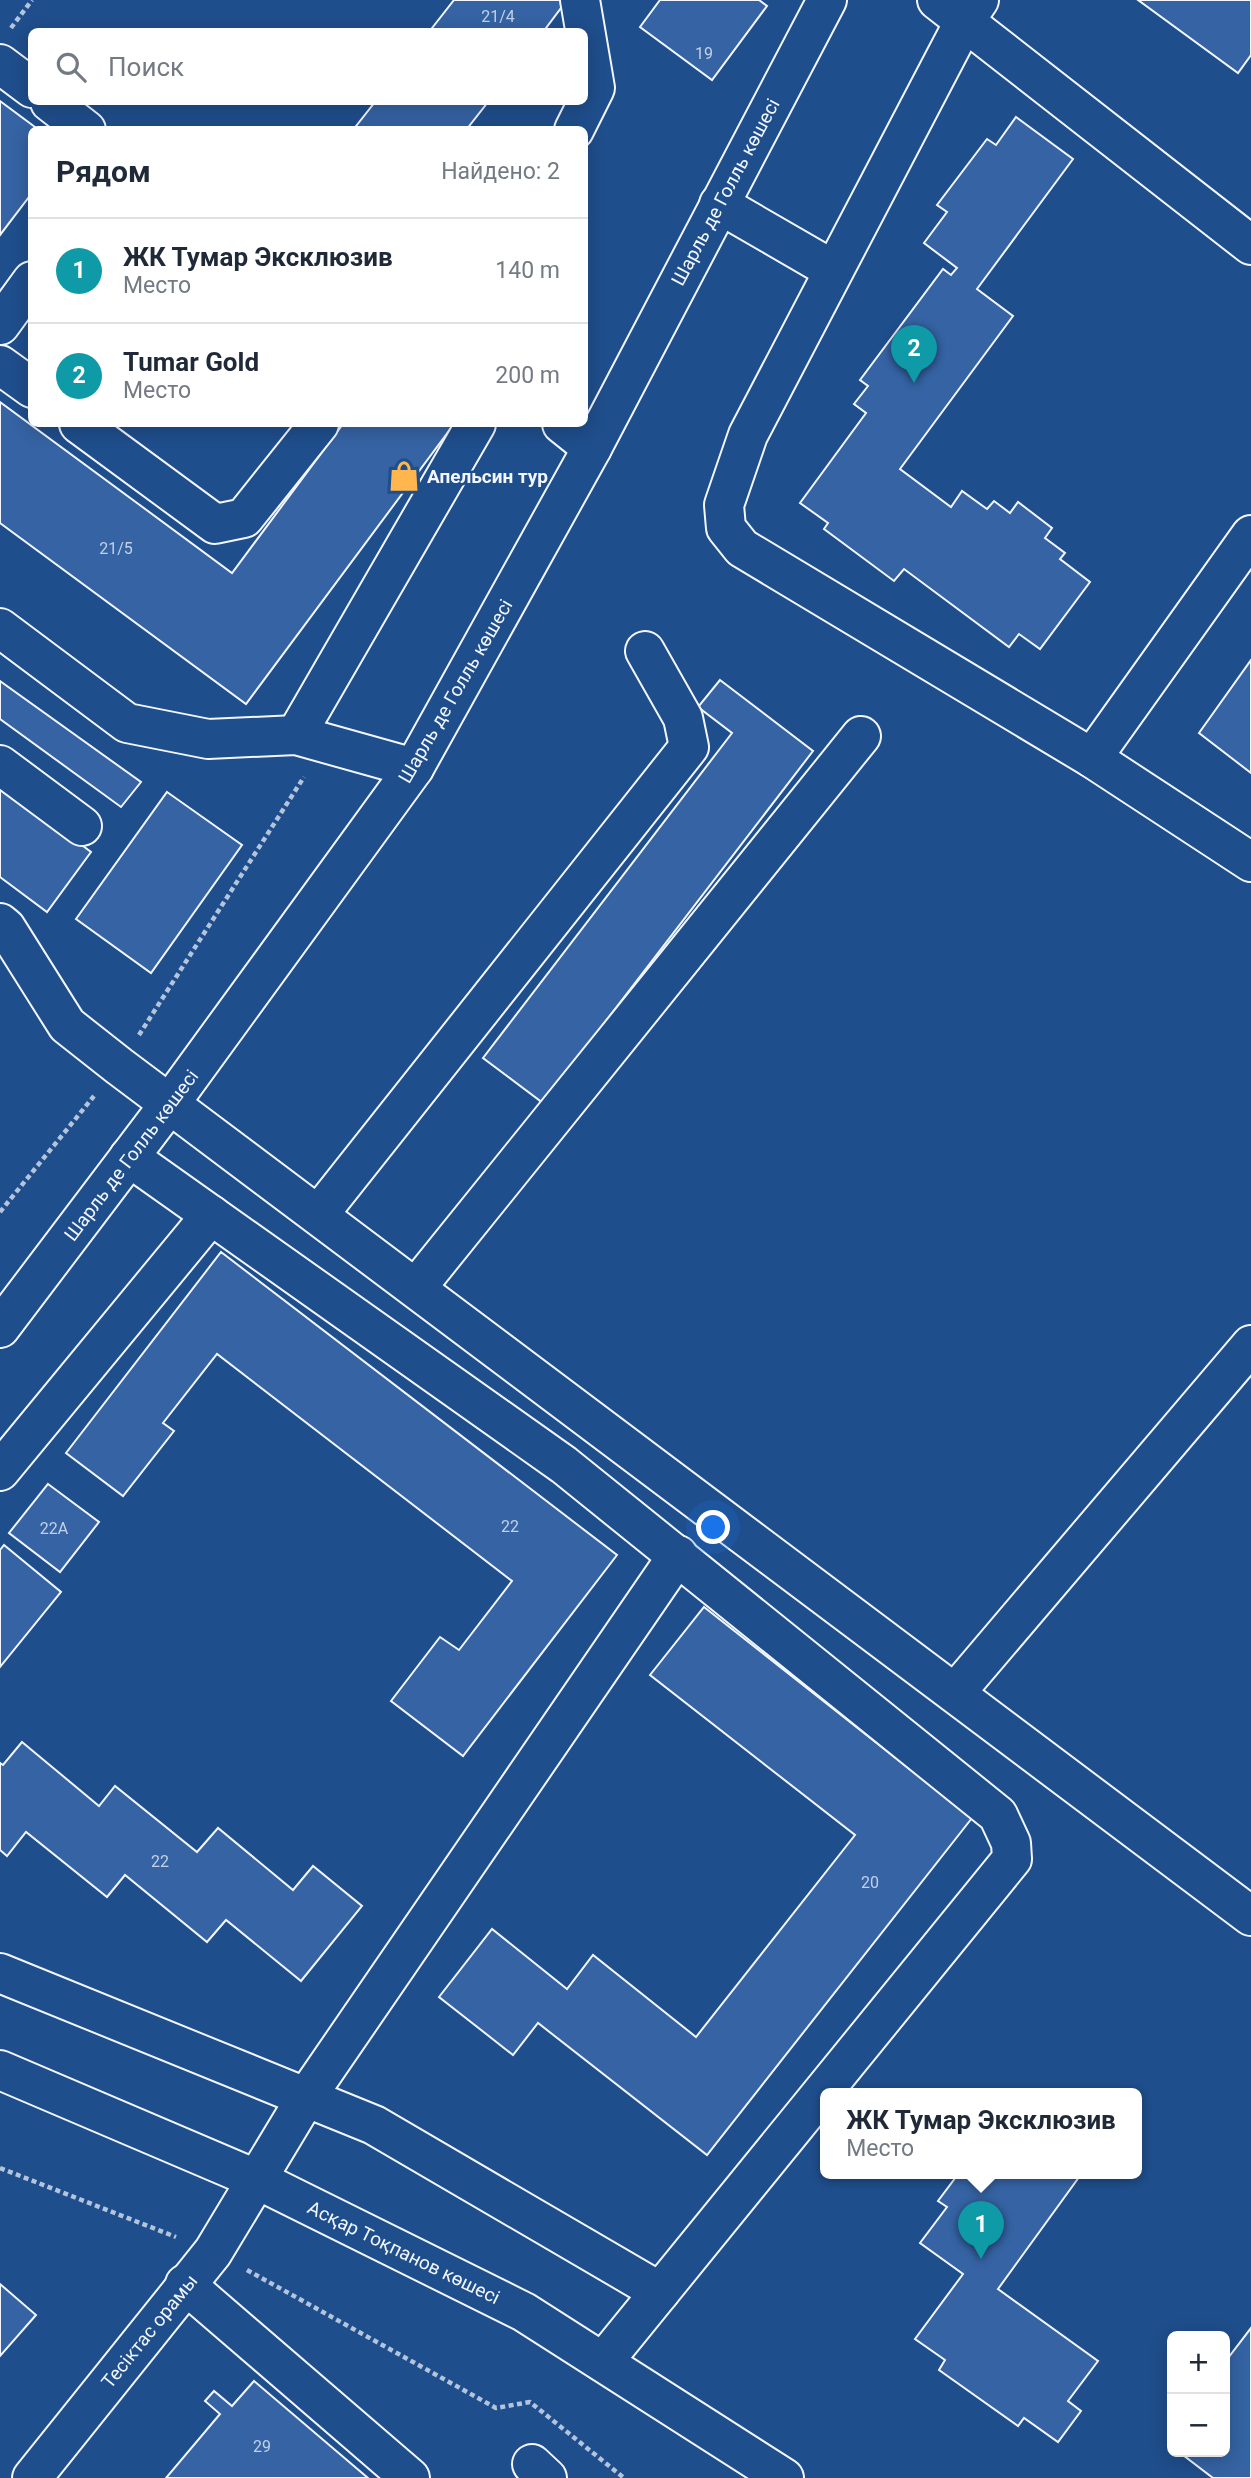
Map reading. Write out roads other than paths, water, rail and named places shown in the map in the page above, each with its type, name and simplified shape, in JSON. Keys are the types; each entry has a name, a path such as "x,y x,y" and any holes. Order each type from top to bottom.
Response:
{"street":[{"path":"580,0 585,28"},
{"name":"Шарль де Голль көшесі","path":"0,1328 171,1102 414,768 592,448 827,0"},
{"path":"1251,245 960,7 748,435 724,505 726,528 742,548 1092,758 1251,862"},
{"path":"588,47 595,88 588,102"},
{"path":"4,48 28,82"},
{"path":"54,105 81,126"},
{"path":"576,126 586,105"},
{"path":"719,204 832,270"},
{"path":"0,325 28,286"},
{"path":"0,365 28,385"},
{"path":"83,427 215,524 244,518 317,427"},
{"path":"311,740 473,427"},
{"path":"566,427 592,448"},
{"path":"1092,758 1251,535"},
{"path":"0,628 127,723 208,739 311,740 414,768"},
{"path":"319,1214 689,747 683,718 645,651"},
{"path":"416,1288 861,736"},
{"path":"0,765 82,826"},
{"path":"0,923 6,928 67,1025 1251,1916"},
{"path":"129,1157 564,1465 998,1815 1011,1843 1012,1859 826,2088"},
{"path":"0,1471 211,1215"},
{"path":"955,1693 1251,1345"},
{"name":"Тесіктас орамы","path":"32,2478 213,2252 307,2096 678,1555"},
{"path":"0,1973 374,2124 660,2292"},
{"name":"Асқар Тоқпанов көшесі","path":"0,2070 258,2180 524,2312 784,2478"},
{"path":"603,2362 820,2095"},
{"path":"186,2284 410,2478"}],"place":[{"name":"Tumar Gold","path":"914,383"},
{"name":"Апельсин тур","path":"404,476"},
{"name":"ЖК Тумар Эксклюзив","path":"981,2259"}]}
